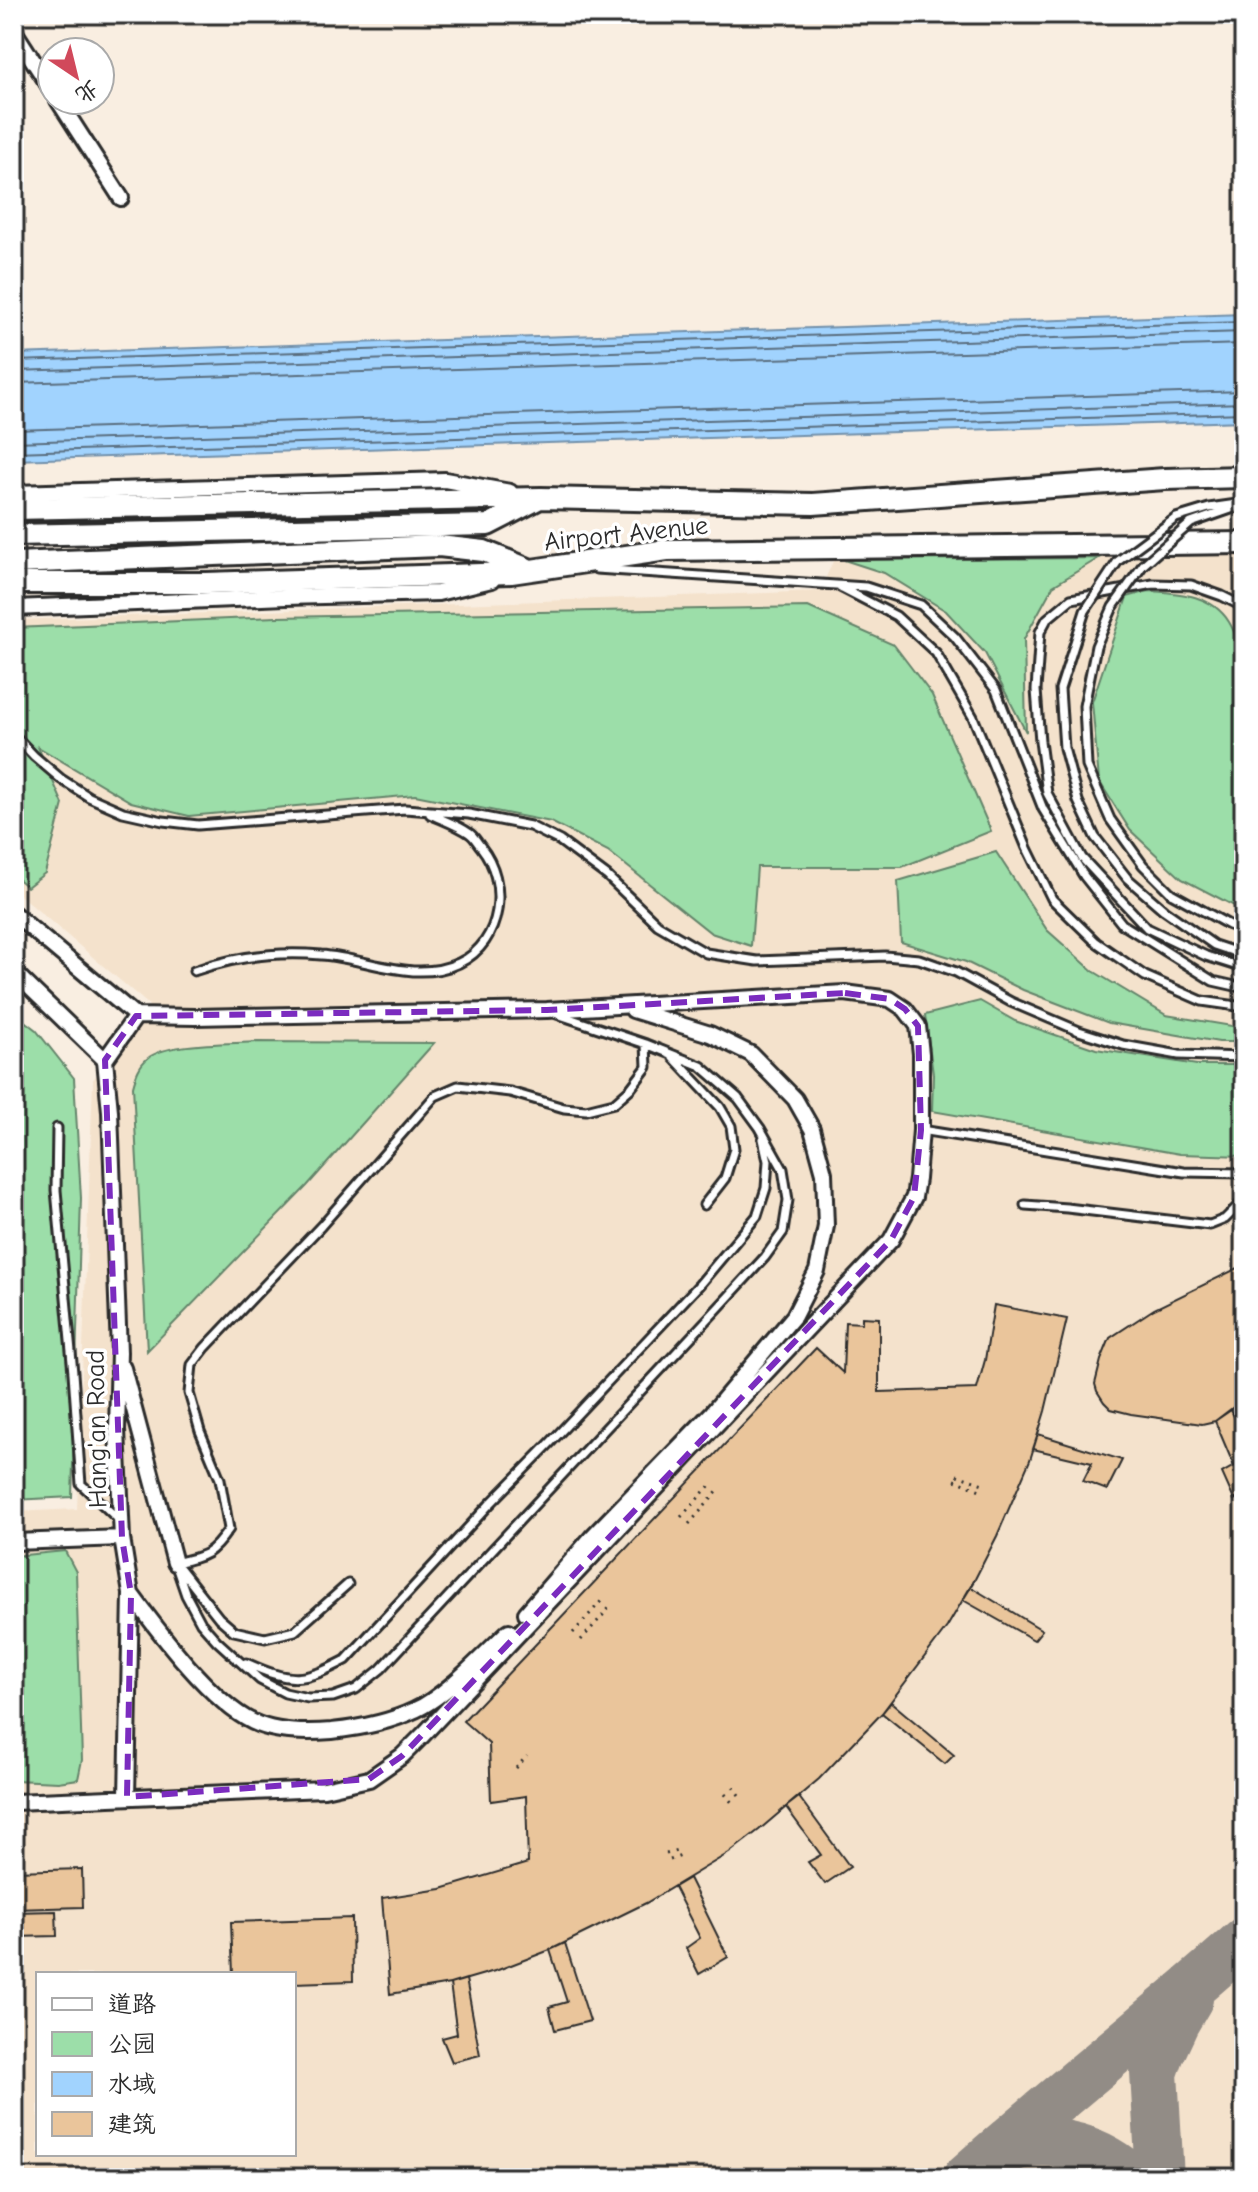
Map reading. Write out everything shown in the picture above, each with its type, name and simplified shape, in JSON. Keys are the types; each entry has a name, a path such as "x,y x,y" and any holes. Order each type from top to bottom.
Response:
{"main road":[{"name":"Airport Avenue","path":"14,509 541,498 813,504 1165,479 1244,477"},
{"path":"14,535 488,525 541,498"},
{"name":"Airport Avenue","path":"14,583 207,583 511,573 667,550 1244,543"},
{"path":"14,563 439,546 484,551 530,570"}],"street":[{"path":"14,31 36,65"},
{"path":"68,116 121,198"},
{"path":"14,493 445,480 541,498"},
{"path":"14,608 438,593 530,570"},
{"path":"14,914 136,1016 547,1010 845,993 890,999 905,1009 918,1026 921,1054 921,1130 914,1197 891,1240 396,1762 369,1779 324,1789 14,1802"},
{"path":"14,972 105,1060 136,1016"},
{"path":"131,1594 161,1635 222,1701 254,1722 282,1730 323,1731 359,1728 416,1710 441,1693 512,1629 592,1537 712,1413 794,1316 817,1271 826,1226 824,1173 812,1129 795,1099 751,1054 710,1034 624,1007"},
{"name":"Hang'an Road","path":"105,1060 110,1111 119,1352 117,1430 121,1522 131,1594 127,1797"},
{"path":"119,1352 175,1563"},
{"path":"14,1542 122,1538"}],"lane":[{"path":"1244,504 1191,523 1143,565 1113,607 1096,646 1084,706 1087,766 1110,819 1143,865 1171,893 1229,925 1244,929"},
{"path":"1244,504 1209,508 1176,518 1118,561 1085,611 1060,689 1064,748 1078,801 1095,837 1127,878 1164,910 1214,945 1244,955"},
{"path":"554,567 866,587 921,605 955,637 996,690 1043,809 1084,876 1122,924 1213,981 1244,988"},
{"path":"835,584 896,616 936,653 973,717 1027,848 1052,899 1096,942 1145,976 1202,1001 1244,1007"},
{"path":"1244,607 1191,585 1153,584 1071,599 1047,619 1040,632 1036,690 1047,793 1082,858 1147,928 1206,956 1244,968"},
{"path":"14,735 61,779 89,797 123,812 198,825 405,809 469,814 530,826 560,841 607,876 658,925 706,953 757,961 885,956 919,959 956,972 1011,1002 1079,1031 1123,1045 1179,1055 1244,1057"},
{"path":"194,971 253,955 277,953 324,955 404,971 435,971 462,962 479,946 493,926 499,899 497,877 489,857 470,833 425,811"},
{"path":"175,1563 186,1595 201,1623 260,1680 285,1693 308,1698 333,1697 356,1689 381,1669 765,1257 783,1232 788,1200 783,1169 760,1128 738,1098 701,1066 547,1010"},
{"path":"175,1563 203,1557 217,1546 229,1529 220,1479 200,1431 189,1393 192,1365 205,1348 321,1226 435,1096 458,1086 510,1092 564,1108 586,1110 614,1103 642,1076 647,1067 646,1044"},
{"path":"670,1054 720,1107 731,1126 734,1149 725,1178 704,1205"},
{"path":"57,1128 56,1190 81,1484 121,1522"},
{"path":"240,1660 288,1679 305,1678 346,1660 699,1285 757,1216 766,1188 768,1161 760,1128"},
{"path":"921,1130 1184,1172 1244,1173"},
{"path":"1025,1205 1210,1225 1225,1219 1244,1200"},
{"path":"175,1563 219,1618 234,1631 265,1638 295,1631 348,1584"}],"path":[{"path":"980,1490 956,1478 983,1484"},
{"path":"681,1517 711,1484"},
{"path":"689,1524 719,1490"},
{"path":"573,1633 603,1599"},
{"path":"581,1640 611,1606"},
{"path":"516,1768 527,1756"},
{"path":"733,1787 742,1799"},
{"path":"725,1794 733,1804"},
{"path":"666,1854 677,1851"},
{"path":"670,1860 681,1856"}],"highlighted area":[{"path":"845,993 890,999 905,1009 918,1026 921,1130 914,1197 891,1240 402,1756 369,1779 127,1797 131,1594 122,1538 105,1060 136,1016 547,1010"}],"shaded area":[{"path":"1244,544 1244,2178 14,2178 14,1512 77,1509 93,1080 149,1005 14,890 14,620 820,591 837,552"}],"green space":[{"path":"1099,558 1053,586 1024,639 1026,732 985,653 946,611 884,573 844,560"},
{"path":"1149,591 1194,597 1213,606 1229,622 1244,658 1244,911 1182,879 1130,830 1099,781 1092,702 1127,597"},
{"path":"808,607 894,645 932,695 991,831 902,867 757,867 751,946 711,933 608,851 551,822 415,795 189,816 131,802 38,747 63,804 45,873 27,887 14,876 14,628 277,617"},
{"path":"996,852 1047,930 1093,971 1166,1015 1244,1028 1244,1042 1219,1042 1109,1023 1023,990 966,962 901,942 898,881"},
{"path":"980,1001 1015,1021 1096,1049 1197,1065 1244,1065 1244,1156 1180,1154 932,1111 933,1074 925,1015"},
{"path":"14,1013 36,1030 74,1078 81,1198 72,1497 14,1500"},
{"path":"257,1042 434,1043 307,1186 147,1351 133,1086 137,1074 148,1058 169,1049"},
{"path":"65,1551 76,1572 82,1760 78,1779 58,1782 14,1780 14,1556"}],"water":[{"path":"1244,314 1244,421 14,460 14,354"}],"building":[{"path":"1244,1265 1244,1399 1215,1421 1202,1424 1111,1409 1095,1384 1110,1338 1154,1309"},
{"path":"994,1305 1067,1319 1045,1411 1030,1460 975,1579 947,1627 882,1713 819,1779 759,1830 729,1853 646,1903 550,1950 498,1970 450,1984 390,1994 382,1898 441,1889 528,1863 526,1796 491,1801 489,1744 463,1721 816,1348 843,1373 845,1322 862,1323 862,1317 879,1318 879,1392 977,1389"},
{"path":"1231,1410 1244,1438 1244,1495 1234,1500 1222,1473 1234,1466 1215,1421"},
{"path":"1038,1434 1122,1460 1107,1490 1083,1481 1092,1463 1033,1449"},
{"path":"971,1587 1042,1630 1034,1640 963,1600"},
{"path":"891,1702 954,1755 945,1764 882,1713"},
{"path":"799,1797 850,1867 825,1884 808,1862 821,1855 786,1807"},
{"path":"82,1869 83,1907 14,1909 14,1871"},
{"path":"689,1878 728,1957 699,1974 686,1948 700,1938 674,1887"},
{"path":"56,1911 57,1936 14,1937 14,1912"},
{"path":"352,1918 353,1981 296,1983 296,1972 233,1972 231,1922"},
{"path":"565,1943 590,2021 555,2030 549,2007 567,2002 550,1950"},
{"path":"466,1979 480,2055 452,2062 442,2038 457,2034 450,1984"}],"taxiway":[{"path":"966,2178 1244,1941"},
{"path":"1160,2178 1154,2073 1189,1999"},
{"path":"993,2160 1029,2143 1061,2144 1108,2160 1131,2178"}]}
